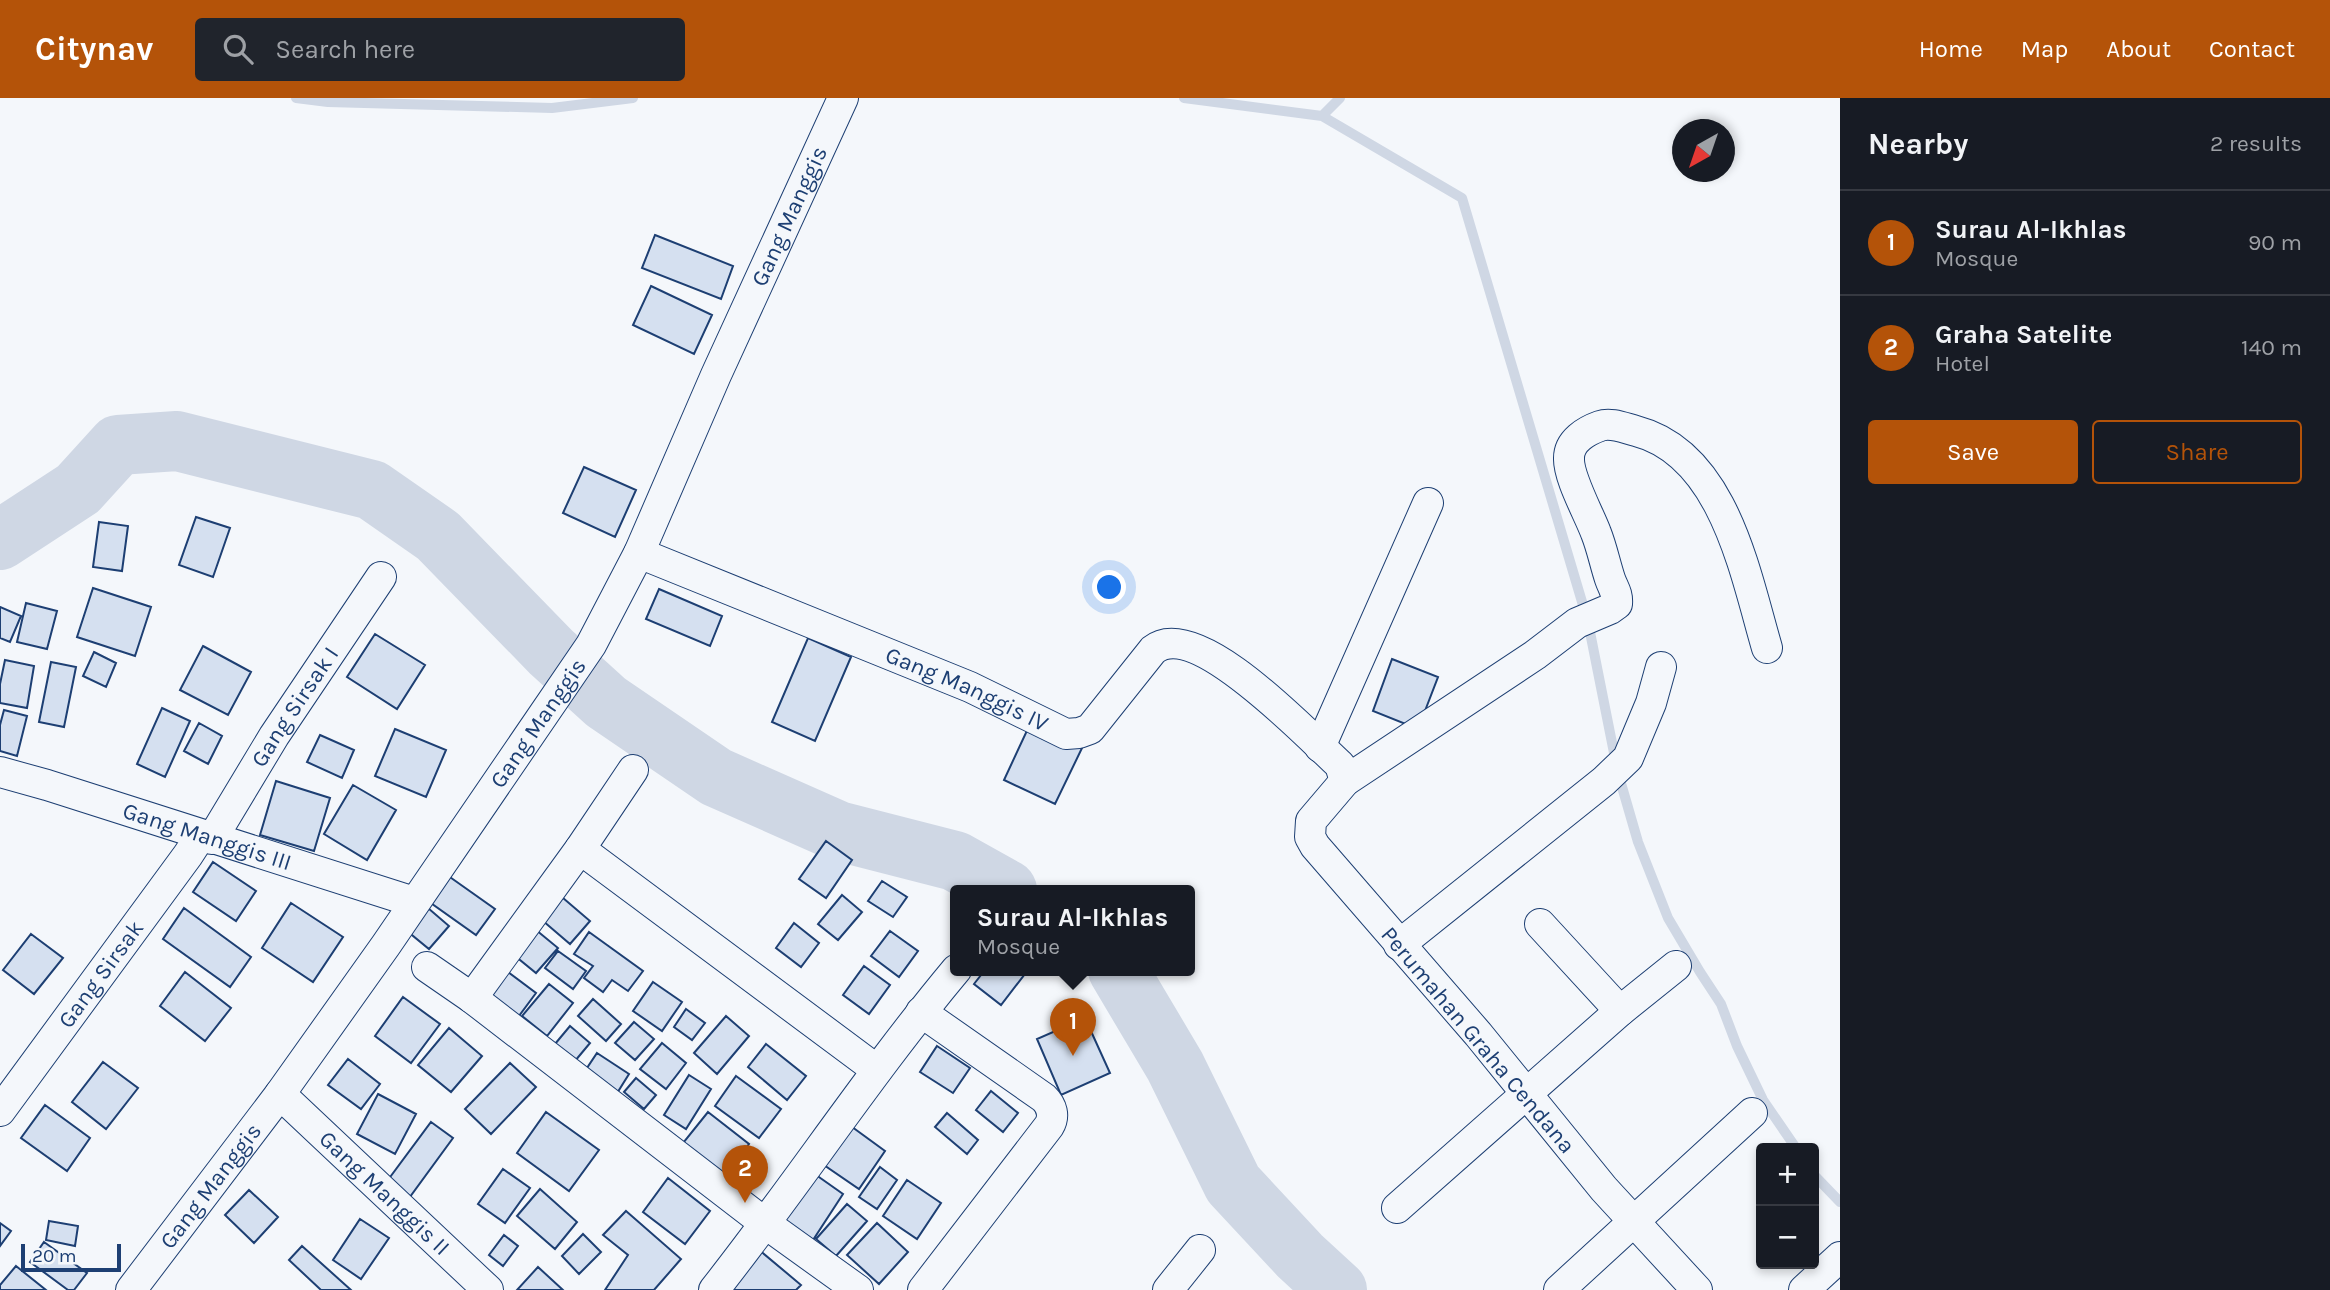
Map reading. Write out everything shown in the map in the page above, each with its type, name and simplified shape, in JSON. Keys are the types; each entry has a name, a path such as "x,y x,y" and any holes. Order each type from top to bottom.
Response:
{"street":[{"name":"Gang Manggis","path":"131,1290 280,1094 386,945 591,645 639,552 842,99"},
{"name":"Perumahan Graha Cendana","path":"1697,1290 1604,1189 1478,1034 1315,846 1310,837 1311,821 1345,781 1535,655 1577,623 1617,604 1618,596 1569,458 1573,444 1587,431 1606,424 1649,434 1679,452 1700,474 1720,505 1740,557 1768,648"},
{"path":"1320,747 1428,503"},
{"name":"Gang Manggis IV","path":"639,552 970,687 1066,734 1090,729 1159,645 1174,643 1191,647 1237,672 1340,765 1345,781"},
{"name":"Gang Sirsak I","path":"207,837 380,577"},
{"path":"1399,945 1604,781 1628,758 1648,712 1661,667"},
{"path":"472,998 580,849 633,770"},
{"name":"Gang Manggis III","path":"0,772 414,902"},
{"name":"Gang Sirsak","path":"0,1111 207,837"},
{"path":"580,849 877,1070"},
{"path":"1540,924 1620,1011"},
{"path":"1396,1208 1620,1011 1676,966"},
{"path":"427,967 472,998 766,1224 858,1290"},
{"path":"714,1290 766,1224 877,1070 951,976"},
{"path":"921,1012 1044,1098 1051,1106 1052,1113 1049,1126 923,1290"},
{"name":"Gang Manggis II","path":"280,1094 488,1290"},
{"path":"1559,1290 1752,1113"},
{"path":"1168,1290 1200,1250"},
{"path":"1804,1290 1840,1257"}],"building":[{"path":"655,235 733,266 721,299 642,268"},
{"path":"651,286 712,315 694,354 633,325"},
{"path":"584,467 636,490 615,537 563,513"},
{"path":"196,517 230,528 213,577 179,565"},
{"path":"99,522 128,526 122,571 93,567"},
{"path":"93,588 151,607 135,656 77,637"},
{"path":"659,589 722,616 710,646 646,619"},
{"path":"26,603 57,611 47,649 17,642"},
{"path":"0,607 21,616 10,642 0,638"},
{"path":"375,634 425,665 397,709 347,677"},
{"path":"808,638 851,657 815,741 772,722"},
{"path":"203,646 251,672 228,715 180,690"},
{"path":"94,652 116,663 106,687 83,676"},
{"path":"1392,659 1438,677 1418,729 1373,711"},
{"path":"5,660 34,666 27,708 0,703 0,684"},
{"path":"51,662 76,667 64,727 39,722"},
{"path":"162,708 190,721 165,777 137,764"},
{"path":"4,710 27,716 17,756 0,751 0,725"},
{"path":"1031,722 1083,746 1055,804 1004,780"},
{"path":"199,723 222,736 208,764 184,751"},
{"path":"395,729 446,750 426,797 375,776"},
{"path":"320,735 354,750 342,778 307,762"},
{"path":"276,781 330,798 314,851 260,835"},
{"path":"353,785 396,810 367,860 324,834"},
{"path":"826,841 852,860 826,898 799,879"},
{"path":"213,862 256,891 236,921 193,892"},
{"path":"447,875 495,909 476,935 428,901"},
{"path":"882,881 907,897 893,917 868,901"},
{"path":"556,892 590,921 570,944 536,915"},
{"path":"842,895 862,912 838,940 818,924"},
{"path":"421,902 449,926 429,949 401,926"},
{"path":"291,903 343,937 313,982 262,948"},
{"path":"184,908 251,957 230,987 163,939"},
{"path":"794,923 819,943 801,967 776,948"},
{"path":"530,925 558,948 536,973 509,951"},
{"path":"890,931 918,951 899,977 871,956"},
{"path":"589,932 643,971 628,991 612,980 603,992 584,978 593,966 574,954"},
{"path":"31,934 63,958 34,994 3,970"},
{"path":"558,951 586,971 573,989 545,968"},
{"path":"500,966 536,993 516,1020 480,991"},
{"path":"864,966 890,985 869,1014 843,995"},
{"path":"185,972 231,1008 205,1041 160,1006"},
{"path":"980,976 1023,976 1001,1005 974,984"},
{"path":"653,982 682,1002 662,1031 633,1011"},
{"path":"549,984 573,1003 547,1036 522,1016"},
{"path":"403,997 440,1024 411,1063 375,1036"},
{"path":"593,999 621,1024 606,1041 578,1016"},
{"path":"686,1009 705,1023 692,1040 674,1027"},
{"path":"726,1016 749,1036 717,1074 694,1053"},
{"path":"1085,1018 1110,1073 1061,1095 1037,1039"},
{"path":"634,1022 654,1039 635,1060 615,1043"},
{"path":"570,1026 590,1043 575,1061 555,1044"},
{"path":"449,1028 482,1056 451,1092 418,1065"},
{"path":"662,1043 686,1063 666,1089 640,1069"},
{"path":"766,1044 806,1076 787,1100 748,1067"},
{"path":"937,1046 970,1068 953,1093 920,1072"},
{"path":"597,1053 629,1074 614,1098 581,1077"},
{"path":"348,1059 380,1084 361,1109 328,1085"},
{"path":"103,1062 138,1088 106,1129 72,1102"},
{"path":"510,1063 536,1087 491,1134 465,1109"},
{"path":"689,1075 711,1089 686,1129 664,1115"},
{"path":"736,1076 781,1109 759,1138 715,1106"},
{"path":"636,1078 656,1095 644,1109 624,1092"},
{"path":"991,1091 1018,1113 1003,1132 976,1110"},
{"path":"378,1094 416,1114 395,1154 357,1134"},
{"path":"45,1105 90,1138 67,1171 21,1138"},
{"path":"546,1112 599,1150 569,1191 517,1153"},
{"path":"708,1112 749,1144 724,1176 683,1143"},
{"path":"947,1113 978,1140 967,1154 935,1127"},
{"path":"431,1122 453,1138 404,1205 382,1188"},
{"path":"848,1124 885,1151 859,1189 821,1163"},
{"path":"880,1167 897,1180 877,1209 859,1197"},
{"path":"503,1169 530,1188 505,1223 478,1204"},
{"path":"809,1170 843,1194 813,1240 778,1216"},
{"path":"668,1178 710,1211 685,1244 643,1212"},
{"path":"907,1180 941,1203 917,1239 883,1216"},
{"path":"540,1189 577,1222 555,1249 517,1216"},
{"path":"249,1190 278,1217 254,1243 225,1215"},
{"path":"847,1204 867,1221 836,1256 816,1239"},
{"path":"626,1211 681,1259 654,1290 605,1290 628,1255 603,1235"},
{"path":"360,1219 389,1238 361,1279 333,1260"},
{"path":"49,1221 78,1226 75,1246 46,1240"},
{"path":"0,1223 11,1231 0,1246"},
{"path":"877,1223 908,1252 879,1284 847,1255"},
{"path":"583,1234 601,1252 579,1274 562,1256"},
{"path":"504,1235 518,1246 503,1266 489,1255"},
{"path":"44,1242 87,1273 74,1290 68,1290 30,1262"},
{"path":"302,1246 351,1290 321,1290 289,1260"},
{"path":"758,1249 801,1285 796,1290 733,1290"},
{"path":"16,1266 46,1290 0,1290 0,1285"},
{"path":"538,1267 563,1290 517,1290"}],"waterway":[{"path":"296,98 328,102 552,108 633,98"},
{"path":"1184,98 1322,116 1340,98"},
{"path":"1322,116 1462,198 1588,622 1618,773 1638,842 1668,918 1721,1004 1737,1046 1763,1100 1793,1143"},
{"path":"0,540 78,489 118,445 177,441 372,490 438,536 551,652 606,702 716,777 838,831 955,861 998,885"},
{"path":"1122,976 1175,1066 1233,1184 1300,1256 1337,1290"},
{"path":"1819,1180 1840,1202"}],"place":[{"name":"Surau Al-Ikhlas","path":"1073,1056"},
{"name":"Graha Satelite","path":"745,1203"}]}
